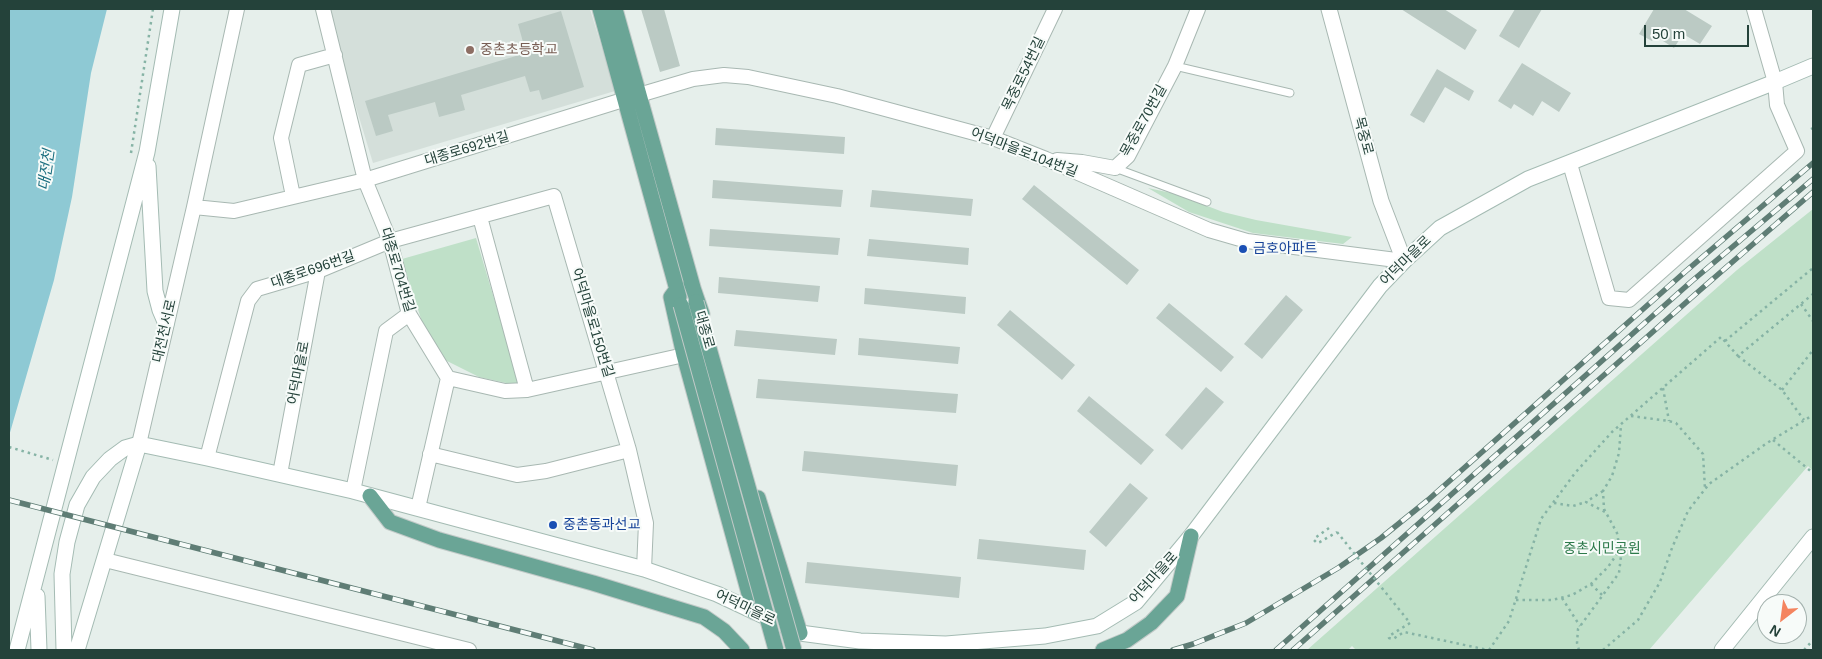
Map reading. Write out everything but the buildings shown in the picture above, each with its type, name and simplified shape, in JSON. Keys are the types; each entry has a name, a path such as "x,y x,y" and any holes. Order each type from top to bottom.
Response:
{"main road":[{"path":"17,650 147,152 172,9"},
{"name":"대종로","path":"600,9 632,97"},
{"name":"대종로","path":"615,9 632,97 684,286 696,302 794,650"},
{"name":"목중로","path":"1329,9 1381,201 1404,261"},
{"name":"어덕마을로","path":"139,444 353,491 644,569 718,594 800,633 860,641 946,644 1046,636 1097,626 1136,602 1191,536 1380,286 1440,228 1528,179 1570,164 1813,66"},
{"path":"147,152 155,291 166,324"},
{"path":"754,612 684,355 671,296 684,286 704,319 730,412 800,633"},
{"name":"대종로","path":"684,286 681,305 776,650"},
{"path":"64,650 62,574 67,542 77,505 93,477 110,459 125,448 139,444"},
{"name":"대전천서로","path":"77,650 139,444"},
{"path":"370,496 390,522 439,540 594,583 704,617 724,631 742,650"},
{"path":"1103,650 1127,640 1151,622 1177,596 1191,536"},
{"path":"1722,650 1813,537"},
{"path":"36,577 39,650"}],"street":[{"name":"대전천서로","path":"139,444 194,207 237,9"},
{"name":"대종로704번길","path":"323,9 365,180 390,241 409,314 448,378"},
{"name":"목중로54번길","path":"992,138 1055,9"},
{"name":"목중로70번길","path":"1046,159 1082,162 1115,168 1128,156 1175,66 1198,9"},
{"path":"1570,164 1610,298 1630,300 1798,151 1777,105 1775,82 1754,9"},
{"path":"293,196 281,138 299,65 335,55"},
{"name":"어덕마을로104번길","path":"632,97 693,79 724,75 748,77 837,96 992,138 1046,159 1209,230 1247,241 1404,261"},
{"name":"대종로692번길","path":"194,207 234,211 365,180 632,97"},
{"name":"대종로696번길","path":"208,458 248,301 257,289 318,271 390,241 554,196"},
{"name":"어덕마을로150번길","path":"554,196 629,450 646,523 644,569"},
{"path":"480,217 527,390"},
{"name":"어덕마을로","path":"280,474 318,271"},
{"path":"353,491 386,331 409,314"},
{"path":"418,508 448,378 505,391 527,390 684,355"},
{"path":"430,454 517,475 546,471 629,450"},
{"path":"105,560 469,650"}],"lane":[{"path":"1175,66 1290,94"},
{"path":"1115,168 1207,202"}],"path":[{"path":"1725,341 1813,268"},
{"path":"1738,356 1813,294"},
{"path":"1801,304 1813,321"},
{"path":"1329,528 1314,540 1317,543 1320,542 1337,532 1410,622 1389,636 1389,638 1393,639 1404,632 1489,650 1509,621 1541,519 1553,502 1575,473 1630,416 1722,337 1738,356 1782,390 1804,420"},
{"path":"1782,390 1813,350"},
{"path":"1663,387 1669,421"},
{"path":"1604,650 1638,620 1660,582 1688,510 1709,484 1813,415"},
{"path":"1630,416 1676,423 1703,454 1705,490"},
{"path":"1553,502 1573,506 1586,502 1603,491 1612,476 1620,453 1622,424"},
{"path":"1773,440 1813,474"},
{"path":"9,448 56,461"},
{"path":"1579,650 1577,643 1580,626 1619,573 1621,556 1617,533 1604,509 1603,491"},
{"path":"1586,502 1606,512"},
{"path":"1516,600 1552,600 1572,595 1592,584 1608,567 1620,549"},
{"path":"1592,584 1603,596"},
{"path":"1562,598 1580,626"},
{"path":"1804,650 1813,640"}],"shaded area":[{"name":"중촌초등학교","path":"326,9 590,9 615,91 373,163"}],"green space":[{"path":"1148,188 1176,194 1223,212 1256,220 1352,237 1343,244 1253,233 1189,212"},
{"name":"중촌시민공원","path":"1813,209 1813,471 1808,466 1649,650 1356,650 1352,646 1348,650 1307,650 1737,270"},
{"path":"476,238 520,386 479,377 443,359 422,322 402,259"}],"water":[{"name":"대전천","path":"9,9 107,9 91,73 72,197 54,280 9,436"}],"railway":[{"path":"1173,650 1246,623 1338,568 1381,538 1428,500 1686,271 1813,163"},
{"path":"1276,650 1692,281 1813,179"},
{"path":"1293,650 1813,192"},
{"path":"9,500 593,650"}],"place":[{"name":"중촌초등학교","path":"470,50"},
{"name":"금호아파트","path":"1243,249"},
{"name":"중촌동과선교","path":"553,525"}]}
